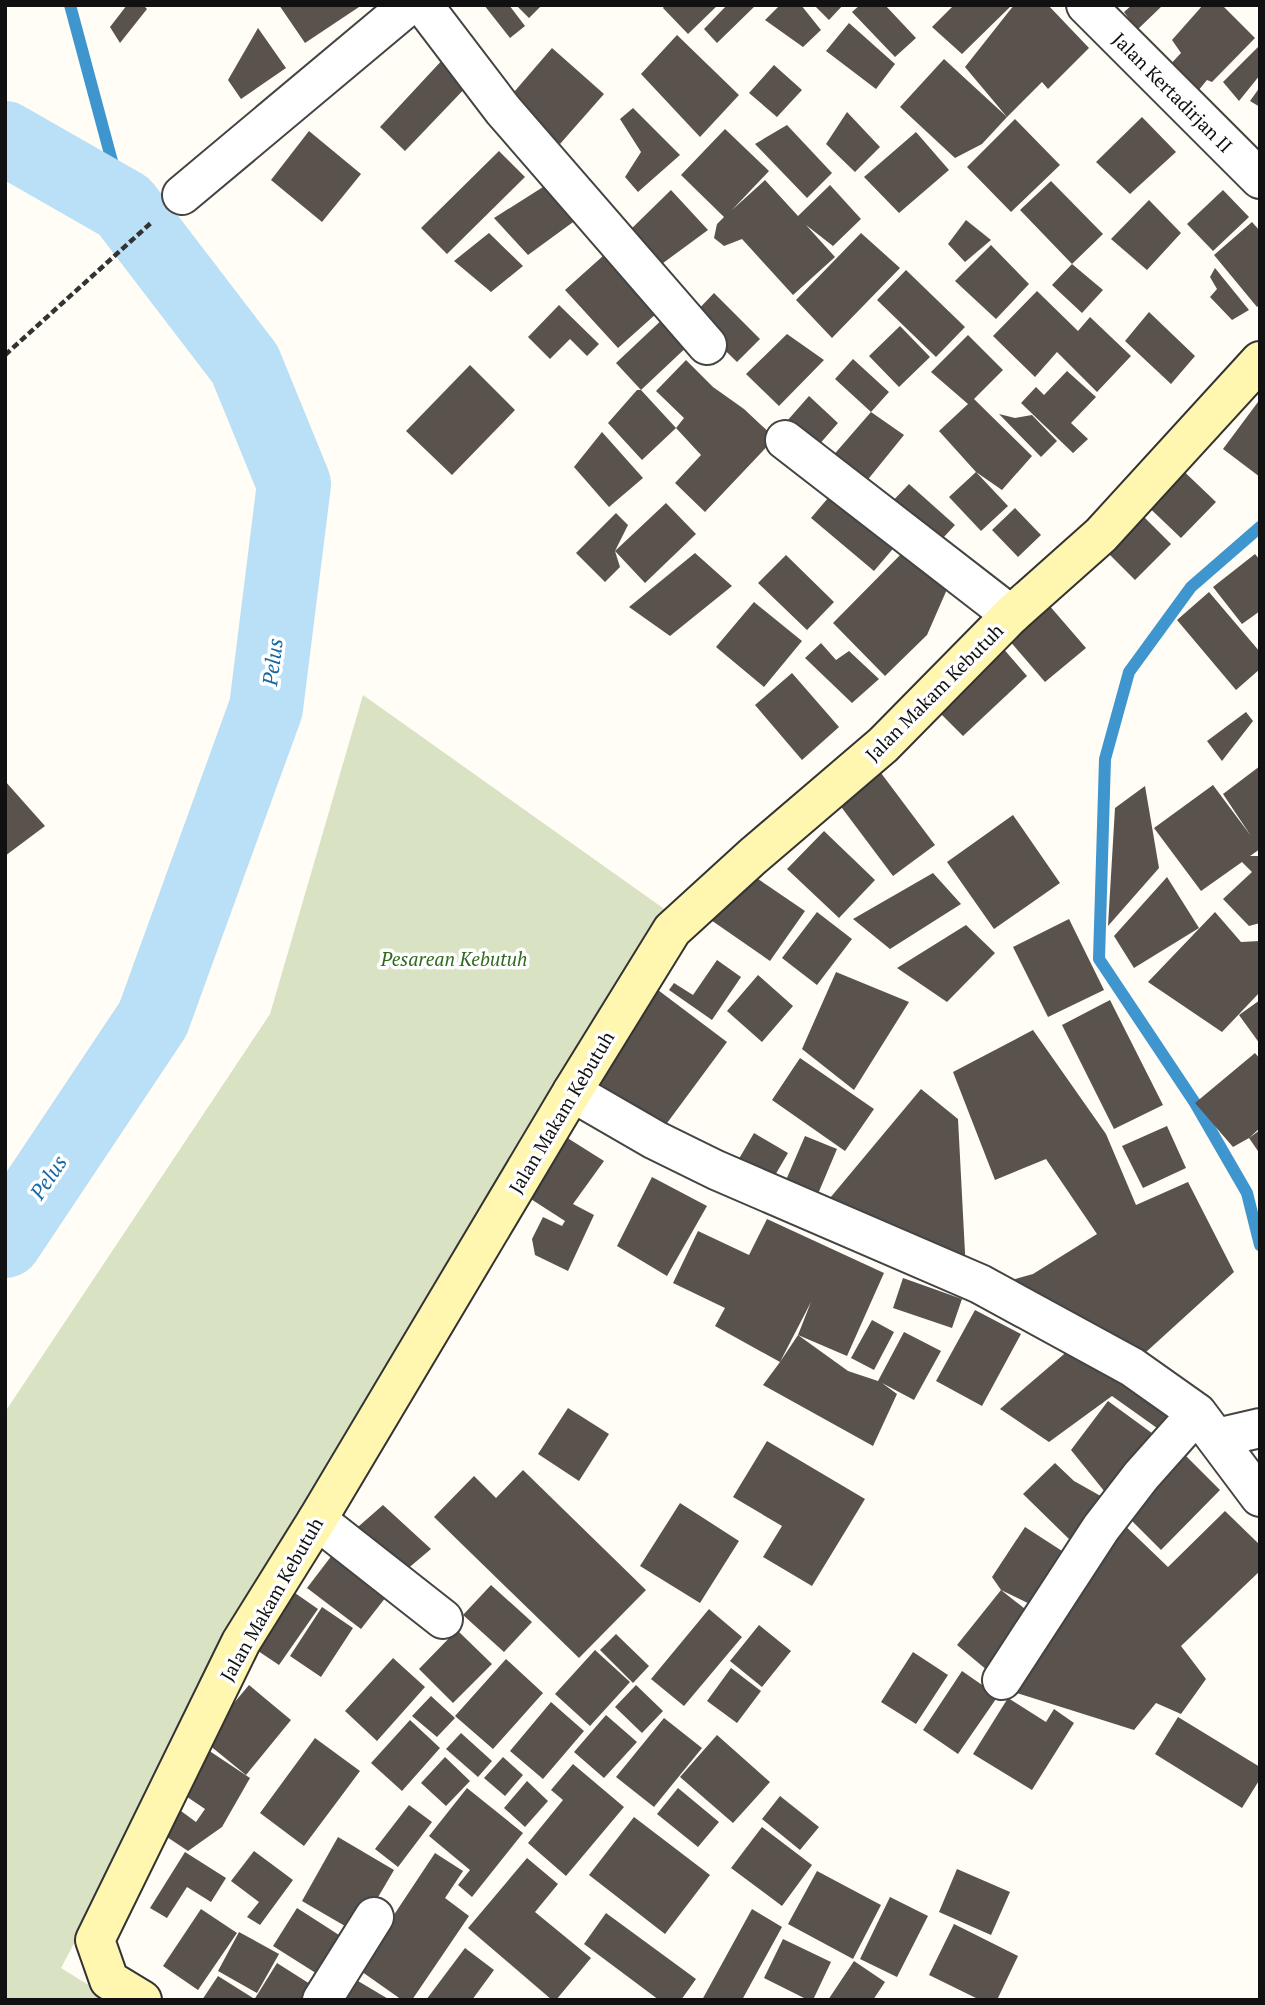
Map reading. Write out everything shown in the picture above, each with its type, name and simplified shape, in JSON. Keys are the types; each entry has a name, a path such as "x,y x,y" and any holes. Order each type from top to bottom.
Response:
{"street":[{"path":"182,195 409,5"},
{"path":"423,5 503,110 706,345"},
{"name":"Jalan Kertadirjan II","path":"1086,5 1260,179"},
{"name":"Jalan Makam Kebutuh","path":"142,2000 109,1980 95,1940 241,1642 672,930 752,857 883,745 1012,615 1101,535 1260,361"},
{"path":"785,440 1012,615"},
{"path":"572,1092 655,1140 716,1170 980,1284 1132,1367 1207,1425 1260,1497"},
{"path":"1002,1680 1101,1528 1141,1476 1207,1425 1260,1428"},
{"path":"317,1520 443,1619"},
{"path":"322,2000 374,1917"}],"path":[{"path":"5,355 182,195"}],"green space":[{"name":"Pesarean Kebutuh","path":"363,695 670,913 302,1514 61,1968 113,2000 5,2000 5,1412 270,1014"}],"building":[{"path":"127,5 143,5 147,9 120,43 110,27"},
{"path":"279,5 362,5 305,43"},
{"path":"484,5 509,5 525,26 510,38"},
{"path":"516,5 542,5 529,18"},
{"path":"665,5 718,5 688,34 663,8"},
{"path":"727,5 756,5 717,43 704,29"},
{"path":"780,5 801,5 821,30 803,47 765,20"},
{"path":"814,5 843,5 829,20"},
{"path":"860,5 885,5 916,38 895,57 852,12"},
{"path":"954,5 1012,5 962,54 932,27"},
{"path":"1014,5 1048,5 1089,48 1048,89 1042,82 1007,117 965,67"},
{"path":"1132,5 1163,5 1137,30 1124,12"},
{"path":"1203,5 1222,5 1255,38 1212,82 1207,80 1193,97 1165,70 1181,53 1172,40"},
{"path":"849,23 895,64 876,89 826,51"},
{"path":"258,28 286,68 241,99 228,80"},
{"path":"677,35 739,95 700,137 641,74"},
{"path":"1260,45 1260,75 1239,101 1223,82"},
{"path":"552,48 604,94 560,144 508,99"},
{"path":"445,57 471,82 405,151 380,127"},
{"path":"944,59 1007,117 982,144 955,158 900,107"},
{"path":"774,65 802,90 777,117 749,93"},
{"path":"1260,87 1260,107 1250,101"},
{"path":"633,108 680,155 638,192 625,177 641,152 620,119"},
{"path":"847,112 880,147 855,172 826,144"},
{"path":"1142,117 1176,152 1130,194 1096,162"},
{"path":"1015,119 1060,165 1011,212 967,167"},
{"path":"787,125 832,173 807,198 755,144"},
{"path":"725,129 769,171 732,210 765,180 798,216 830,185 861,219 833,246 806,225 835,257 793,295 742,239 724,246 714,238 717,224 724,217 681,175"},
{"path":"309,131 361,174 322,222 271,180"},
{"path":"916,132 949,170 899,213 864,177"},
{"path":"499,151 525,177 447,254 421,228"},
{"path":"554,180 580,217 528,255 494,218"},
{"path":"1051,181 1103,234 1072,264 1020,210"},
{"path":"671,190 708,230 659,266 627,233"},
{"path":"1223,190 1249,217 1213,251 1187,224"},
{"path":"1149,200 1181,233 1147,270 1111,239"},
{"path":"966,220 991,240 965,262 948,244"},
{"path":"1252,222 1260,231 1260,304 1257,307 1214,255"},
{"path":"489,233 523,266 491,292 454,261"},
{"path":"861,233 900,268 832,338 796,300"},
{"path":"991,245 1029,284 996,319 955,281"},
{"path":"613,247 666,305 618,348 565,290"},
{"path":"1072,264 1103,290 1082,313 1052,285"},
{"path":"1215,268 1249,310 1232,320 1210,297 1217,289 1210,277"},
{"path":"906,270 965,327 936,357 877,300"},
{"path":"1037,291 1078,331 1090,317 1131,356 1097,392 1057,352 1035,377 993,336"},
{"path":"714,293 760,339 737,362 691,317"},
{"path":"559,305 599,344 587,356 570,339 550,359 528,337"},
{"path":"1149,312 1195,356 1171,384 1125,341"},
{"path":"667,315 692,342 641,390 616,363"},
{"path":"900,326 930,357 899,387 869,356"},
{"path":"787,334 824,360 779,406 746,374"},
{"path":"968,335 1003,370 974,399 1032,456 1002,490 976,472 939,431 968,404 931,372"},
{"path":"853,359 889,392 871,412 835,379"},
{"path":"686,360 713,387 744,409 775,438 705,512 675,483 701,455 676,428 684,418 656,391"},
{"path":"470,365 515,410 452,475 406,431"},
{"path":"1067,371 1096,397 1071,423 1088,439 1073,453 1021,403 1036,387 1044,395"},
{"path":"637,390 641,390 676,428 642,460 608,423"},
{"path":"809,396 838,423 817,447 787,421"},
{"path":"1258,402 1260,403 1260,477 1223,449"},
{"path":"871,412 904,435 857,493 824,466"},
{"path":"999,414 1015,418 1032,415 1057,441 1041,457"},
{"path":"602,432 643,478 609,507 574,467"},
{"path":"1173,461 1216,502 1181,538 1138,497"},
{"path":"976,472 1008,506 981,531 949,497"},
{"path":"909,484 955,525 931,551 885,509"},
{"path":"834,491 897,544 874,571 811,518"},
{"path":"666,503 696,534 645,583 615,551"},
{"path":"1015,508 1041,535 1018,557 992,530"},
{"path":"1139,512 1171,544 1135,580 1103,548"},
{"path":"616,513 628,525 615,551 620,567 605,582 576,553"},
{"path":"908,547 948,587 927,635 885,676 833,623"},
{"path":"695,553 732,586 670,636 629,607"},
{"path":"1255,554 1260,560 1260,611 1242,624 1213,587"},
{"path":"786,555 834,602 807,630 758,583"},
{"path":"1209,592 1260,652 1260,669 1236,690 1177,620"},
{"path":"754,602 802,641 764,687 716,647"},
{"path":"1048,604 1086,648 1045,682 1008,639"},
{"path":"821,643 836,660 849,651 879,679 852,703 805,658"},
{"path":"1001,646 1027,676 963,736 932,705"},
{"path":"792,673 839,727 802,760 755,705"},
{"path":"1246,712 1253,721 1222,761 1207,741"},
{"path":"875,765 935,845 893,876 833,796"},
{"path":"1260,766 1260,849 1250,856 1260,856 1260,923 1249,926 1223,899 1252,872 1242,862 1201,891 1154,828 1213,785 1251,836 1223,794"},
{"path":"5,781 45,826 5,856"},
{"path":"1145,786 1159,868 1108,926 1115,808"},
{"path":"1013,815 1060,883 994,929 947,862"},
{"path":"824,831 875,880 839,918 787,869"},
{"path":"742,868 805,911 770,961 708,918"},
{"path":"933,873 961,904 890,949 853,919"},
{"path":"1167,877 1199,928 1134,968 1114,936"},
{"path":"817,912 852,939 817,985 782,958"},
{"path":"1215,912 1241,942 1260,941 1260,992 1222,1032 1148,982"},
{"path":"1069,919 1104,990 1048,1017 1013,947"},
{"path":"966,925 995,953 947,1002 897,968"},
{"path":"717,960 741,977 712,1020 669,990 674,983 693,995"},
{"path":"836,972 909,1002 854,1090 802,1049"},
{"path":"758,975 793,1006 762,1042 727,1011"},
{"path":"650,984 727,1042 656,1138 593,1091"},
{"path":"1110,1000 1163,1105 1114,1129 1062,1025"},
{"path":"1260,1000 1260,1044 1239,1015"},
{"path":"1033,1030 1106,1134 1136,1205 1188,1182 1234,1272 1134,1363 990,1286 1033,1274 1097,1234 1046,1159 995,1180 953,1072"},
{"path":"1255,1053 1260,1059 1260,1128 1233,1147 1195,1103"},
{"path":"800,1058 874,1109 845,1151 772,1100"},
{"path":"921,1089 958,1119 966,1272 820,1210"},
{"path":"1167,1126 1186,1168 1143,1188 1122,1146"},
{"path":"1260,1130 1260,1154 1249,1138"},
{"path":"558,1132 604,1161 573,1204 594,1215 568,1271 535,1255 532,1239 543,1217 562,1226 565,1221 520,1192"},
{"path":"754,1133 788,1153 767,1189 733,1169"},
{"path":"805,1136 837,1149 812,1208 780,1194"},
{"path":"652,1177 707,1206 667,1276 617,1246"},
{"path":"767,1219 884,1273 847,1356 798,1335 811,1302 780,1362 715,1326 725,1308 673,1283 698,1231 749,1255"},
{"path":"903,1278 962,1299 952,1328 893,1308"},
{"path":"975,1310 1021,1334 982,1406 936,1381"},
{"path":"872,1320 894,1332 874,1370 851,1358"},
{"path":"904,1332 941,1351 914,1400 882,1383 897,1394 873,1446 763,1385 798,1335 848,1371 878,1381"},
{"path":"1077,1343 1181,1418 1164,1433 1112,1396 1049,1442 1000,1409"},
{"path":"1108,1401 1160,1439 1113,1502 1071,1450"},
{"path":"568,1408 609,1434 579,1481 538,1454"},
{"path":"767,1441 865,1499 812,1586 763,1557 782,1526 733,1497"},
{"path":"1177,1447 1220,1490 1161,1550 1118,1507"},
{"path":"1055,1463 1074,1481 1106,1499 1069,1539 1023,1494"},
{"path":"523,1470 646,1590 579,1658 434,1517 474,1476 496,1498"},
{"path":"680,1503 739,1541 700,1603 640,1566"},
{"path":"383,1505 431,1549 399,1576 351,1533"},
{"path":"1225,1511 1260,1545 1260,1571 1181,1646 1206,1679 1181,1714 1156,1703 1134,1730 1004,1689 1117,1518 1168,1567"},
{"path":"1025,1527 1076,1560 1042,1610 1001,1590 992,1577"},
{"path":"339,1546 393,1588 361,1629 307,1588"},
{"path":"282,1584 318,1609 279,1665 243,1641"},
{"path":"491,1585 532,1622 504,1652 463,1615"},
{"path":"1001,1590 1039,1620 994,1676 957,1645"},
{"path":"322,1607 353,1628 321,1677 290,1656"},
{"path":"709,1609 742,1637 684,1706 651,1679"},
{"path":"759,1625 791,1651 762,1687 730,1661"},
{"path":"457,1630 492,1664 453,1703 419,1669"},
{"path":"616,1634 649,1666 633,1683 600,1650"},
{"path":"595,1650 630,1682 590,1726 555,1694"},
{"path":"913,1652 948,1675 916,1724 881,1702"},
{"path":"393,1658 425,1687 377,1741 345,1711"},
{"path":"506,1659 543,1693 493,1749 455,1716"},
{"path":"731,1668 761,1691 737,1723 707,1701"},
{"path":"962,1671 998,1696 958,1754 923,1730"},
{"path":"249,1685 291,1720 246,1775 203,1740"},
{"path":"636,1685 663,1711 642,1733 615,1707"},
{"path":"431,1696 455,1718 437,1737 412,1716"},
{"path":"1008,1698 1046,1722 1054,1709 1074,1723 1032,1790 973,1754"},
{"path":"551,1702 584,1731 543,1779 510,1751"},
{"path":"606,1715 637,1742 604,1778 574,1752"},
{"path":"1178,1717 1260,1767 1260,1779 1242,1808 1155,1754"},
{"path":"664,1718 702,1748 654,1807 616,1777"},
{"path":"410,1720 440,1748 402,1791 371,1763"},
{"path":"461,1733 492,1761 478,1777 446,1749"},
{"path":"717,1735 770,1782 733,1823 680,1777"},
{"path":"315,1738 360,1771 304,1846 260,1813"},
{"path":"199,1744 250,1778 222,1827 188,1851 164,1835 181,1811 196,1822 205,1809 171,1786"},
{"path":"445,1757 470,1781 446,1806 421,1783"},
{"path":"503,1757 523,1775 505,1796 484,1778"},
{"path":"573,1764 624,1807 566,1876 528,1843 563,1800 551,1790"},
{"path":"527,1781 548,1801 525,1827 504,1808"},
{"path":"467,1788 523,1833 472,1897 458,1885 470,1870 429,1836"},
{"path":"678,1788 719,1822 698,1847 657,1814"},
{"path":"780,1796 819,1827 800,1850 762,1819"},
{"path":"409,1805 432,1822 398,1867 375,1849"},
{"path":"634,1817 710,1875 665,1934 589,1875"},
{"path":"762,1827 812,1865 782,1906 731,1868"},
{"path":"338,1837 394,1870 357,1933 302,1901"},
{"path":"254,1851 293,1880 260,1925 247,1917 259,1902 231,1881"},
{"path":"185,1852 226,1878 211,1902 187,1887 167,1918 150,1908"},
{"path":"435,1853 463,1871 445,1898 469,1916 412,2000 402,2000 358,1969"},
{"path":"527,1858 558,1884 535,1912 591,1958 556,2000 552,2000 468,1928"},
{"path":"957,1869 1010,1892 991,1935 939,1912"},
{"path":"817,1871 881,1905 853,1959 788,1924"},
{"path":"890,1897 928,1916 897,1977 860,1959"},
{"path":"297,1908 353,1944 330,1982 273,1946"},
{"path":"201,1909 237,1933 198,1990 163,1966"},
{"path":"752,1909 782,1927 742,2000 702,2000"},
{"path":"606,1913 696,1979 681,2000 659,2000 584,1944"},
{"path":"954,1924 1018,1956 997,2000 980,2000 929,1975"},
{"path":"239,1932 279,1954 257,1993 218,1971"},
{"path":"783,1939 831,1962 813,2000 764,1978"},
{"path":"465,1948 494,1970 472,2000 426,2000"},
{"path":"854,1961 885,1982 873,2000 828,2000"},
{"path":"277,1963 321,1991 316,2000 254,2000"},
{"path":"218,1976 253,1998 202,2000"},
{"path":"358,1981 390,2000 346,2000"}],"waterway":[{"path":"70,5 124,206"},
{"name":"Pelus","path":"5,138 124,206 245,364 294,484 266,708 153,1019 5,1241"},
{"path":"1260,527 1191,587 1129,672 1105,759 1099,959 1195,1103 1247,1193 1260,1245"}]}
